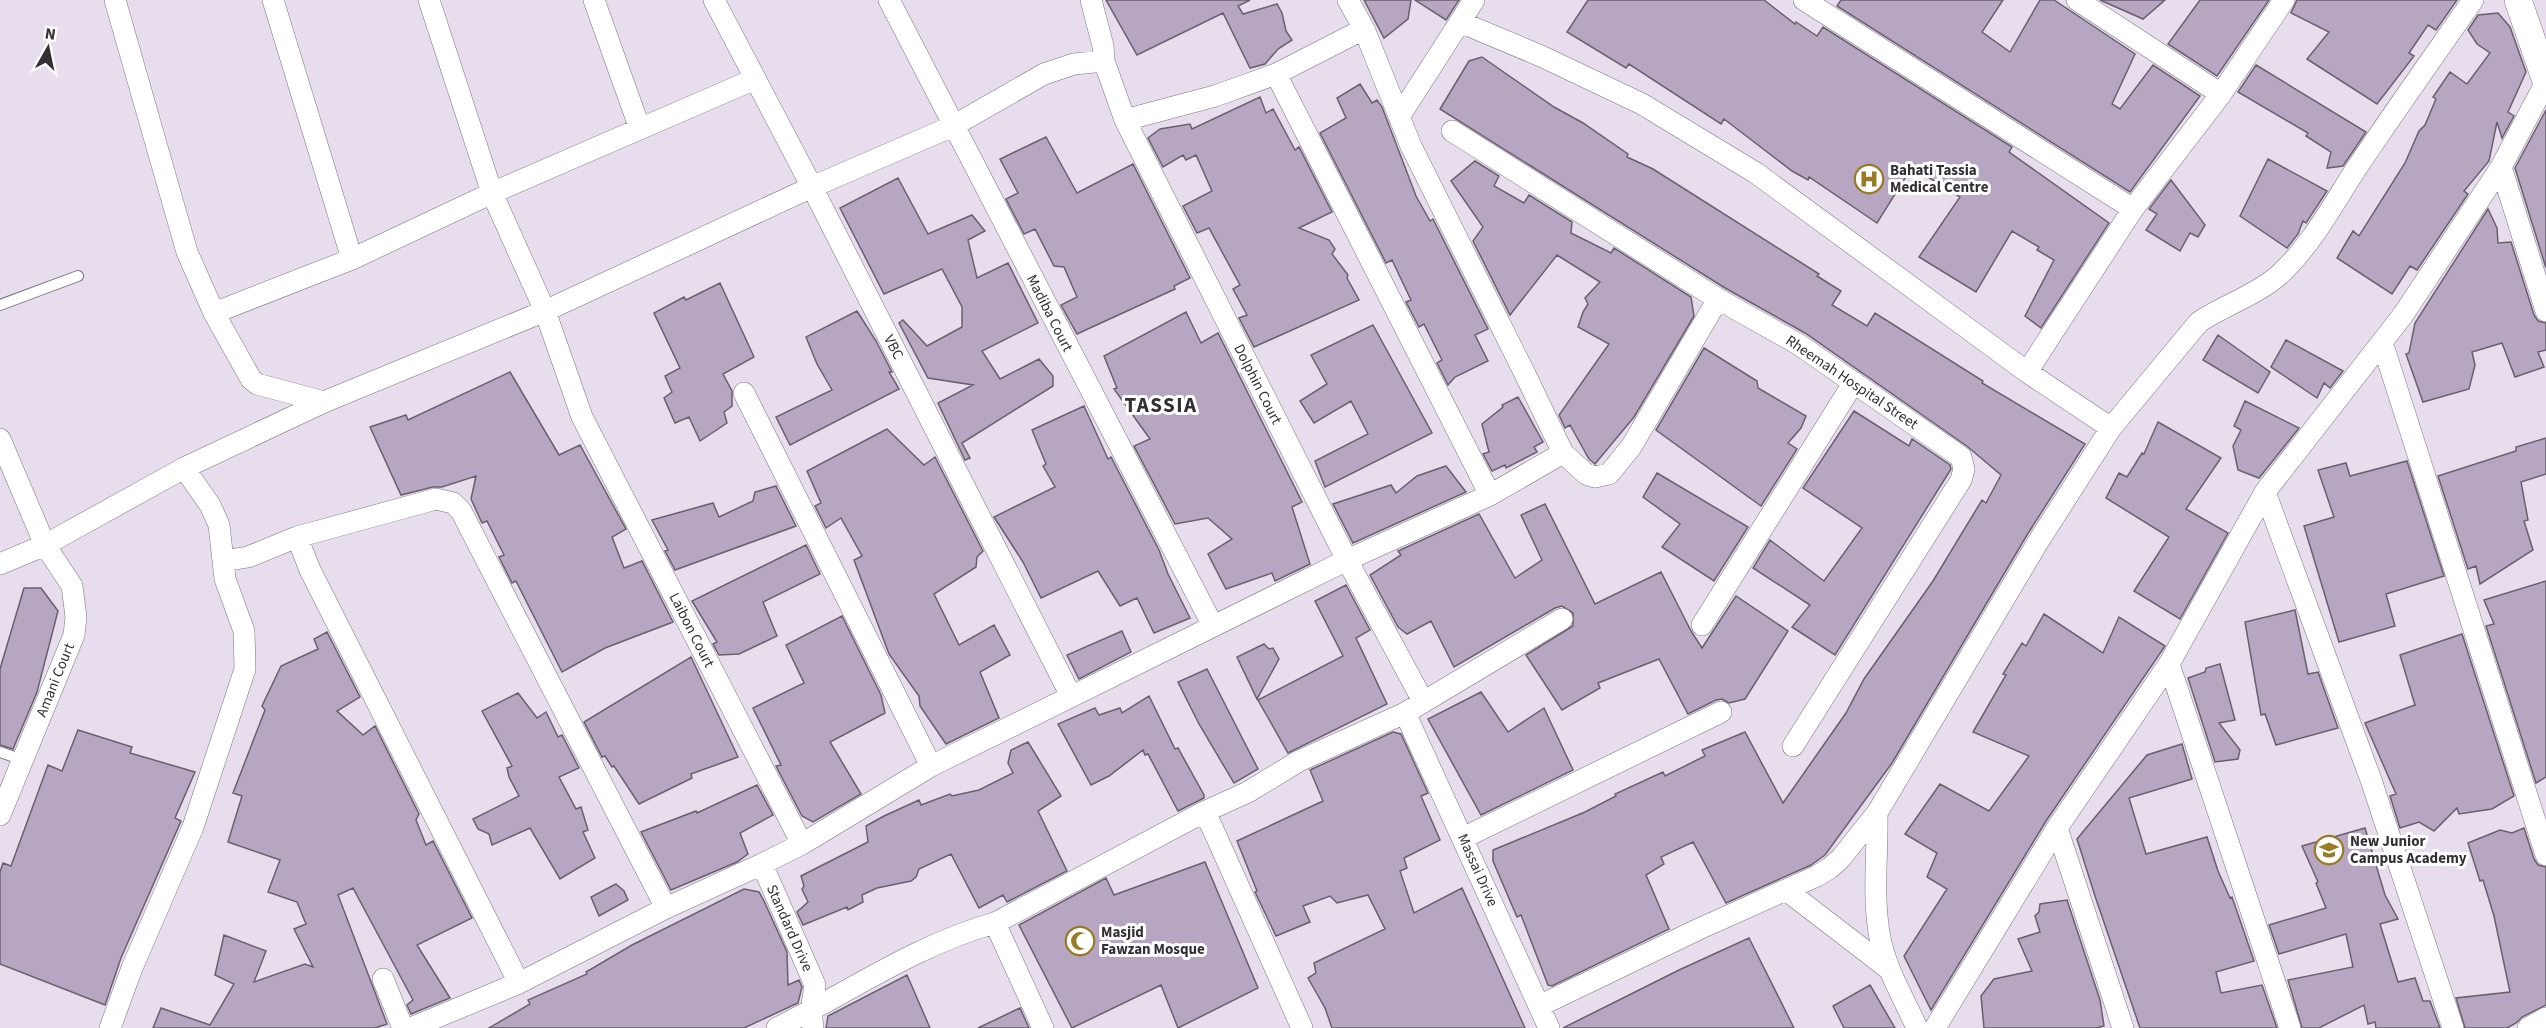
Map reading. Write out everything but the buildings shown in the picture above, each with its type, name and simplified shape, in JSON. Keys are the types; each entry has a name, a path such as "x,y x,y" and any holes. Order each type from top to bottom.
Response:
{"street":[{"path":"116,0 187,252 214,313 251,379 257,384 324,402"},
{"path":"273,0 352,259"},
{"name":"Laibon Court","path":"429,0 492,193 545,311 582,417 802,844"},
{"path":"594,0 640,129"},
{"name":"VBC","path":"714,0 812,187 1071,696"},
{"name":"Madiba Court","path":"889,0 1213,626"},
{"name":"Dolphin Court","path":"1091,0 1103,46 1104,61 1125,120 1347,560 1423,701"},
{"path":"1348,0 1364,29 1411,146 1563,453 1586,474 1594,477 1609,474 1631,447 1718,299"},
{"path":"1399,117 1474,0"},
{"path":"1804,0 2133,209"},
{"path":"2077,0 2222,93"},
{"path":"2027,372 2133,209 2222,93 2284,0"},
{"path":"1539,1006 1830,868 1877,813 2038,542 2111,428 2199,322 2216,310 2251,295 2268,284 2307,244 2356,169 2474,0"},
{"path":"1935,1028 2057,828 2169,664 2265,492 2403,315 2501,167 2546,81 2518,0"},
{"path":"1460,22 1541,56 1642,104 1756,173 2027,372 2111,428"},
{"path":"1125,120 1215,96 1276,74 1364,29"},
{"path":"0,564 45,545 184,468 324,402 545,311 812,187 953,126 1044,74 1074,64 1104,61"},
{"path":"1276,74 1490,495"},
{"path":"214,313 352,259 492,193 755,79"},
{"name":"Rheemah Hospital Street","path":"1452,131 1718,299 1798,344 1957,453 1964,463 1964,474 1793,746"},
{"path":"2501,167 2546,310"},
{"path":"2382,342 2546,855"},
{"path":"1702,625 1854,382"},
{"path":"744,393 931,766"},
{"name":"Amani Court","path":"0,439 45,545 72,586 76,617 74,634 0,815"},
{"path":"411,1028 519,982 666,908 762,864 802,844 931,766 1347,560 1490,495 1563,453"},
{"path":"110,1028 132,968 194,827 246,669 244,631 229,592 219,525 210,505 184,468"},
{"path":"2265,492 2371,780 2453,1028"},
{"path":"223,561 248,557 297,537 436,500 453,502 461,511 666,908"},
{"path":"297,537 310,570 519,982"},
{"path":"777,1028 812,1020 933,945 995,922 1204,812 1248,792 1299,761 1405,713 1562,619"},
{"path":"2169,664 2290,1028"},
{"path":"1464,838 1721,712"},
{"name":"Massai Drive","path":"1405,713 1550,1028"},
{"path":"1204,812 1302,1028"},
{"path":"1877,813 1878,852 1875,889 1878,927 1883,951 1917,1028"},
{"path":"2057,828 2123,1028"},
{"name":"Standard Drive","path":"762,864 815,985 812,1020"},
{"path":"1786,890 1891,970"},
{"path":"995,922 1043,1028"},
{"path":"383,979 403,1028"},
{"path":"2528,1028 2546,1018"}],"lane":[{"path":"0,305 78,276"},
{"path":"0,752 23,760"}],"place":[{"name":"Bahati Tassia Medical Centre","path":"1869,179"},
{"name":"New Junior Campus Academy","path":"2329,850"},
{"name":"Masjid Fawzan Mosque","path":"1080,941"}],"district":[{"name":"TASSIA","path":"1161,405"}]}
